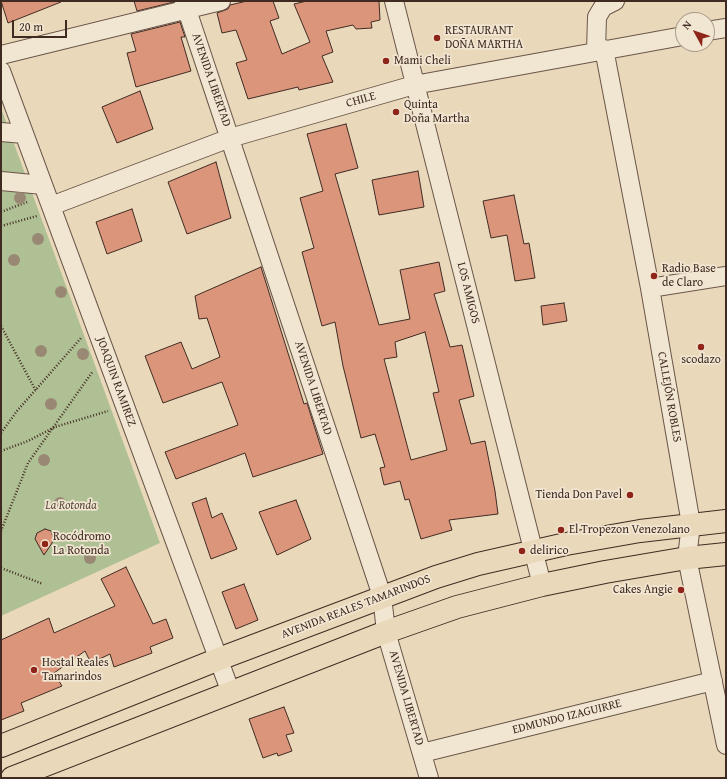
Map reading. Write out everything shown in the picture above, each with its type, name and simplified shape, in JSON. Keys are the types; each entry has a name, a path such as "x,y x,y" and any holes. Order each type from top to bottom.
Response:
{"main road":[{"name":"AVENIDA REALES TAMARINDOS","path":"1,746 382,596 471,566 534,550 640,531 726,521"},
{"path":"12,778 386,632 457,607 542,584 686,558 726,554"}],"street":[{"path":"1,55 185,5 221,1"},
{"name":"LOS AMIGOS","path":"394,1 414,85 542,584"},
{"name":"CALLEJÓN ROBLES","path":"615,1 603,7 597,17 600,50 650,288 691,524 686,558 712,681 721,701 726,745"},
{"name":"AVENIDA LIBERTAD","path":"185,5 382,596 386,632 428,778"},
{"path":"715,30 726,28"},
{"name":"CHILE","path":"46,210 230,138 414,85 675,37"},
{"name":"JOAQUIN RAMIREZ","path":"1,71 43,185 46,210 231,693"},
{"path":"1,132 24,134"},
{"path":"1,181 43,185"},
{"path":"650,288 726,276"},
{"name":"EDMUNDO IZAGUIRRE","path":"422,753 712,681"}],"path":[{"path":"1,212 28,202"},
{"path":"1,226 46,210"},
{"path":"1,326 36,391"},
{"path":"1,433 17,412 84,334"},
{"path":"1,531 28,463 96,368"},
{"path":"1,451 28,441 55,427 111,410"},
{"path":"1,568 43,584"}],"green space":[{"name":"La Rotonda","path":"1,108 160,543 1,616"}],"building":[{"path":"1,1 61,1 61,2 8,23"},
{"path":"134,1 174,1 174,2 137,11"},
{"path":"247,1 273,1 279,18 270,21 282,54 310,42 294,4 307,1 379,1 380,20 371,22 372,28 356,29 353,25 326,31 333,52 322,56 333,82 299,90 298,87 248,99 236,63 247,60 236,30 222,33 217,13 228,9 230,5"},
{"path":"180,22 185,37 181,37 191,71 136,87 127,53 136,51 131,34"},
{"path":"140,91 153,129 117,143 102,107"},
{"path":"346,124 358,168 335,174 379,325 410,319 400,270 439,262 445,291 434,294 450,347 462,345 474,396 459,400 471,444 485,441 498,514 449,520 452,530 421,539 409,499 405,500 400,481 384,485 380,468 385,467 375,434 361,438 343,366 335,322 322,326 302,252 314,248 300,198 323,191 307,134","holes":["425,332 439,392 433,393 447,450 411,460 384,359 397,357 395,342"]},
{"path":"216,162 231,218 187,234 168,182"},
{"path":"418,171 424,207 379,215 372,180"},
{"path":"514,195 524,244 529,243 535,278 515,281 507,235 491,238 483,201"},
{"path":"132,209 142,241 107,254 96,222"},
{"path":"261,267 304,404 307,403 323,454 253,477 245,453 176,479 165,452 238,425 222,382 163,403 145,356 181,342 192,369 220,357 207,318 199,319 195,296"},
{"path":"564,303 567,321 543,325 541,306"},
{"path":"206,498 212,518 222,513 237,549 211,559 192,503"},
{"path":"296,500 311,539 277,555 259,512"},
{"name":"Rocódromo La Rotonda","path":"45,529 51,531 54,540 44,555 35,539 37,533"},
{"path":"126,567 153,624 166,619 173,638 150,647 152,653 114,667 110,654 91,663 85,651 54,673 62,686 21,703 24,711 1,720 1,640 49,618 54,633 115,606 101,579"},
{"path":"244,584 258,620 236,629 222,592"},
{"path":"284,707 294,733 286,735 292,751 278,756 277,753 263,758 249,719"}],"place":[{"name":"RESTAURANT DOÑA MARTHA","path":"437,38"},
{"name":"Mami Cheli","path":"386,61"},
{"name":"Quinta Doña Martha","path":"396,112"},
{"name":"Radio Base de Claro","path":"654,276"},
{"name":"scodazo","path":"701,347"},
{"name":"Tienda Don Pavel","path":"630,495"},
{"name":"El Tropezon Venezolano","path":"561,530"},
{"name":"Rocódromo La Rotonda","path":"45,544"},
{"name":"delirico","path":"522,551"},
{"name":"Cakes Angie","path":"681,590"},
{"name":"Hostal Reales Tamarindos","path":"34,670"}]}
